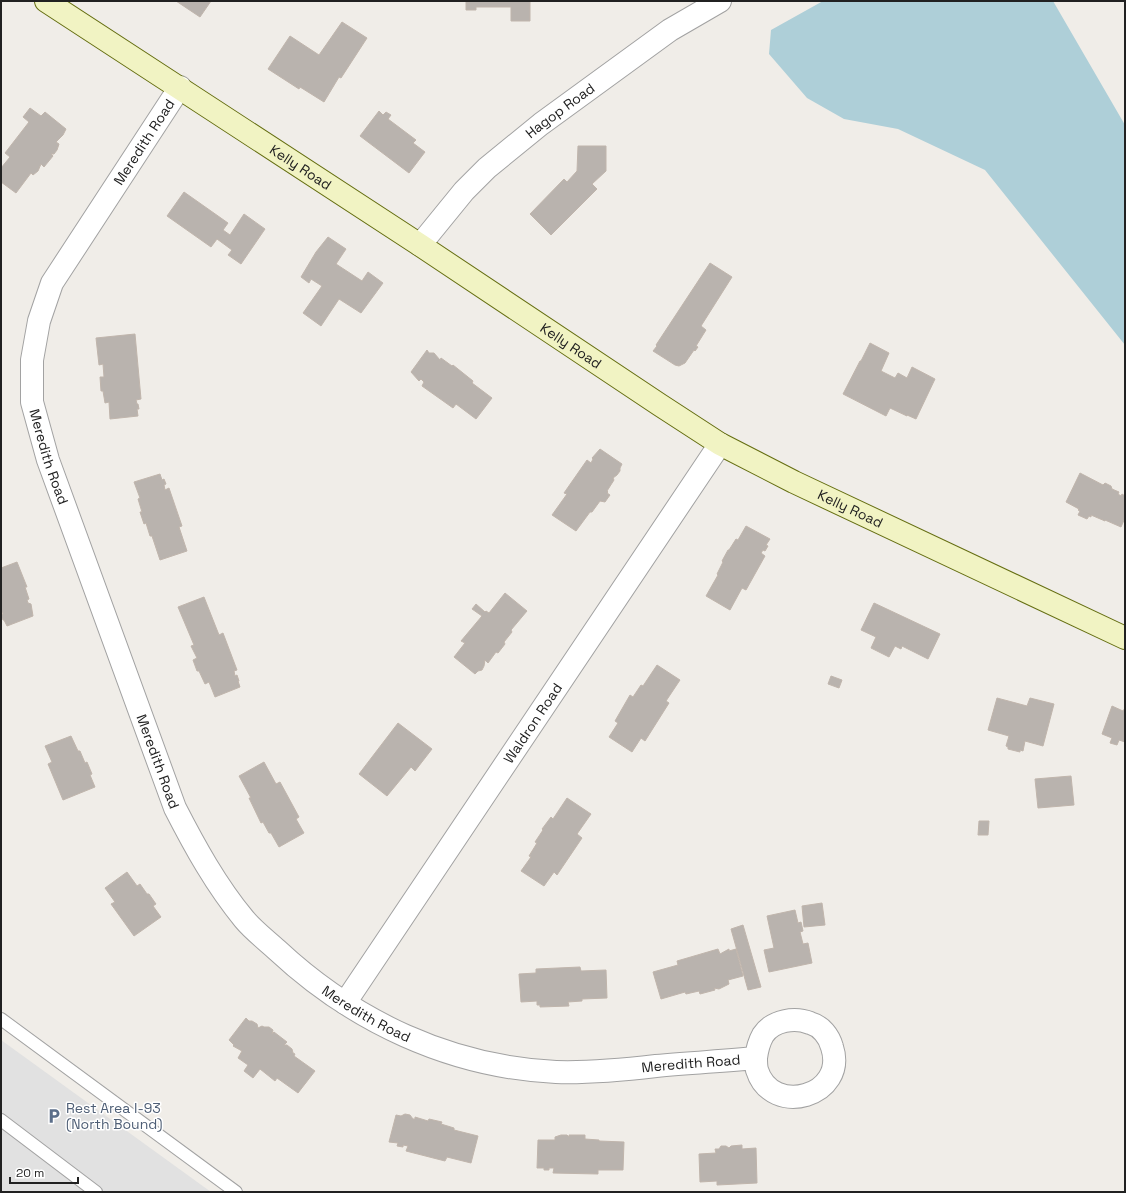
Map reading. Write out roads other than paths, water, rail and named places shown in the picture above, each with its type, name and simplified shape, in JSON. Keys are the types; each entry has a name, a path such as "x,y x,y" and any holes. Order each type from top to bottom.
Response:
{"street":[{"name":"Kelly Road","path":"46,1 420,244 720,444 876,522 1125,638"},
{"name":"Hagop Road","path":"420,244 487,168 541,124 670,30 720,1"},
{"name":"Meredith Road","path":"180,87 52,283 39,321 32,360 32,402 48,460 175,808 198,851 220,886 245,921 312,980 345,1004 412,1040 462,1057 512,1068 556,1072 606,1072 756,1058"},
{"name":"Waldron Road","path":"345,1004 720,444"}],"lane":[{"path":"1,1019 236,1192"},
{"path":"1,1120 96,1192"}],"water":[{"path":"823,1 1053,1 1125,125 1125,345 985,170 898,129 844,119 807,98 769,54 771,30"}],"place":[{"name":"Rest Area I-93 (North Bound)","path":"54,1116"}]}
